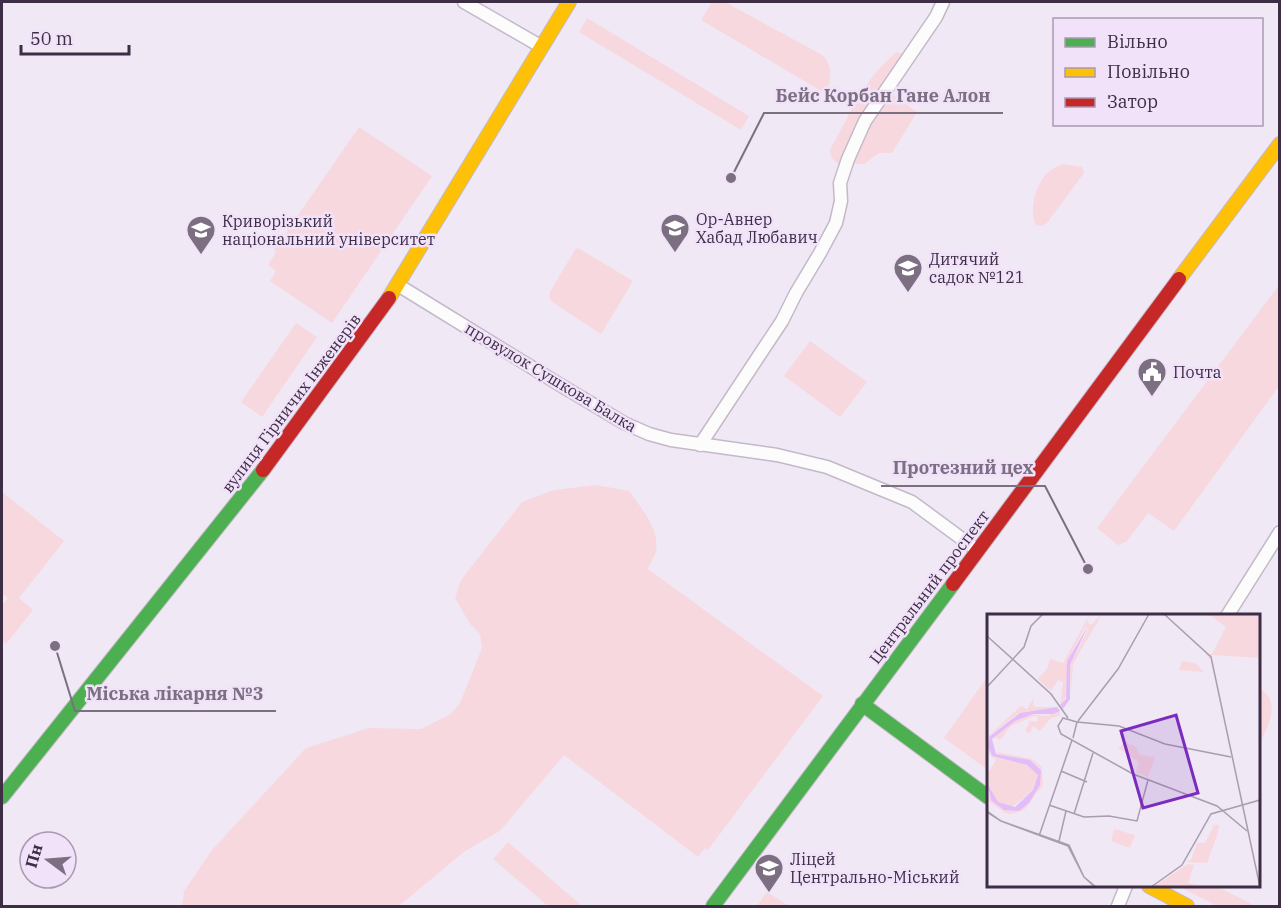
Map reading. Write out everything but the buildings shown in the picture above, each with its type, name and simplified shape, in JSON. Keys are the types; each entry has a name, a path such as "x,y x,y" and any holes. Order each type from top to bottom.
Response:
{"street":[{"path":"464,2 542,47"},
{"name":"вулиця Гірничих Інженерів","path":"2,797 260,474 346,359 398,285 570,2"},
{"path":"700,446 782,321 820,253 840,211 840,183 865,122 936,17 943,2"},
{"name":"Центральний проспект","path":"713,906 1280,144"},
{"name":"провулок Сушкова Балка","path":"398,285 624,423 650,434 700,446 777,455 827,467 912,502 977,550"},
{"path":"1228,614 1280,532"},
{"path":"862,704 987,796"},
{"path":"1118,906 1125,887"},
{"path":"1153,887 1187,906"}],"shaded area":[{"path":"712,2 725,2 822,55 830,68 826,94 701,20"},
{"path":"587,18 749,116 741,130 579,32"},
{"path":"897,52 903,54 906,61 887,90 917,112 892,153 879,153 864,164 837,163 831,157 830,150 851,110 876,72"},
{"path":"359,127 432,176 332,323 270,281 276,271 268,265 276,252 274,250"},
{"path":"1063,164 1082,167 1084,173 1047,223 1041,226 1036,225 1033,208 1038,188 1047,173"},
{"path":"578,248 633,281 601,334 552,302 549,297"},
{"path":"1279,285 1279,386 1174,531 1148,513 1127,541 1118,545 1097,528"},
{"path":"296,323 317,337 262,417 241,402"},
{"path":"810,341 867,382 840,417 784,376"},
{"path":"596,485 629,491 644,512 652,527 656,543 655,553 648,569 823,696 708,850 705,848 698,857 564,755 500,831 465,851 399,906 182,906 184,891 212,850 306,748 369,728 421,729 451,714 460,703 482,648 480,634 470,624 455,598 461,580 522,502 554,490"},
{"path":"2,492 64,541 19,598 33,610 6,644 2,640 2,606 8,598 2,593"},
{"path":"987,677 987,769 944,738"},
{"path":"1260,689 1266,693 1272,706 1267,729 1260,741"},
{"path":"508,842 582,906 548,906 493,859"},
{"path":"1180,887 1218,887 1255,906 1217,906"},
{"path":"767,892 789,906 757,906"}],"traffic: fast":[{"path":"2,797 263,470"},
{"path":"713,906 953,584"},
{"path":"862,704 987,796"}],"traffic: slow":[{"path":"389,298 569,2"},
{"path":"1179,279 1280,144"},
{"path":"1151,887 1187,906"}],"traffic: jam":[{"path":"953,584 1179,279"},
{"path":"263,470 389,298"}],"place":[{"name":"Бейс Корбан Гане Алон","path":"731,178"},
{"name":"Ор-Авнер Хабад Любавич","path":"675,254"},
{"name":"Криворізький національний університет","path":"201,256"},
{"name":"Дитячий садок №121","path":"908,294"},
{"name":"Почта","path":"1152,398"},
{"name":"Протезний цех","path":"1088,569"},
{"name":"Міська лікарня №3","path":"55,646"},
{"name":"Ліцей Центрально-Міський","path":"769,894"}]}
